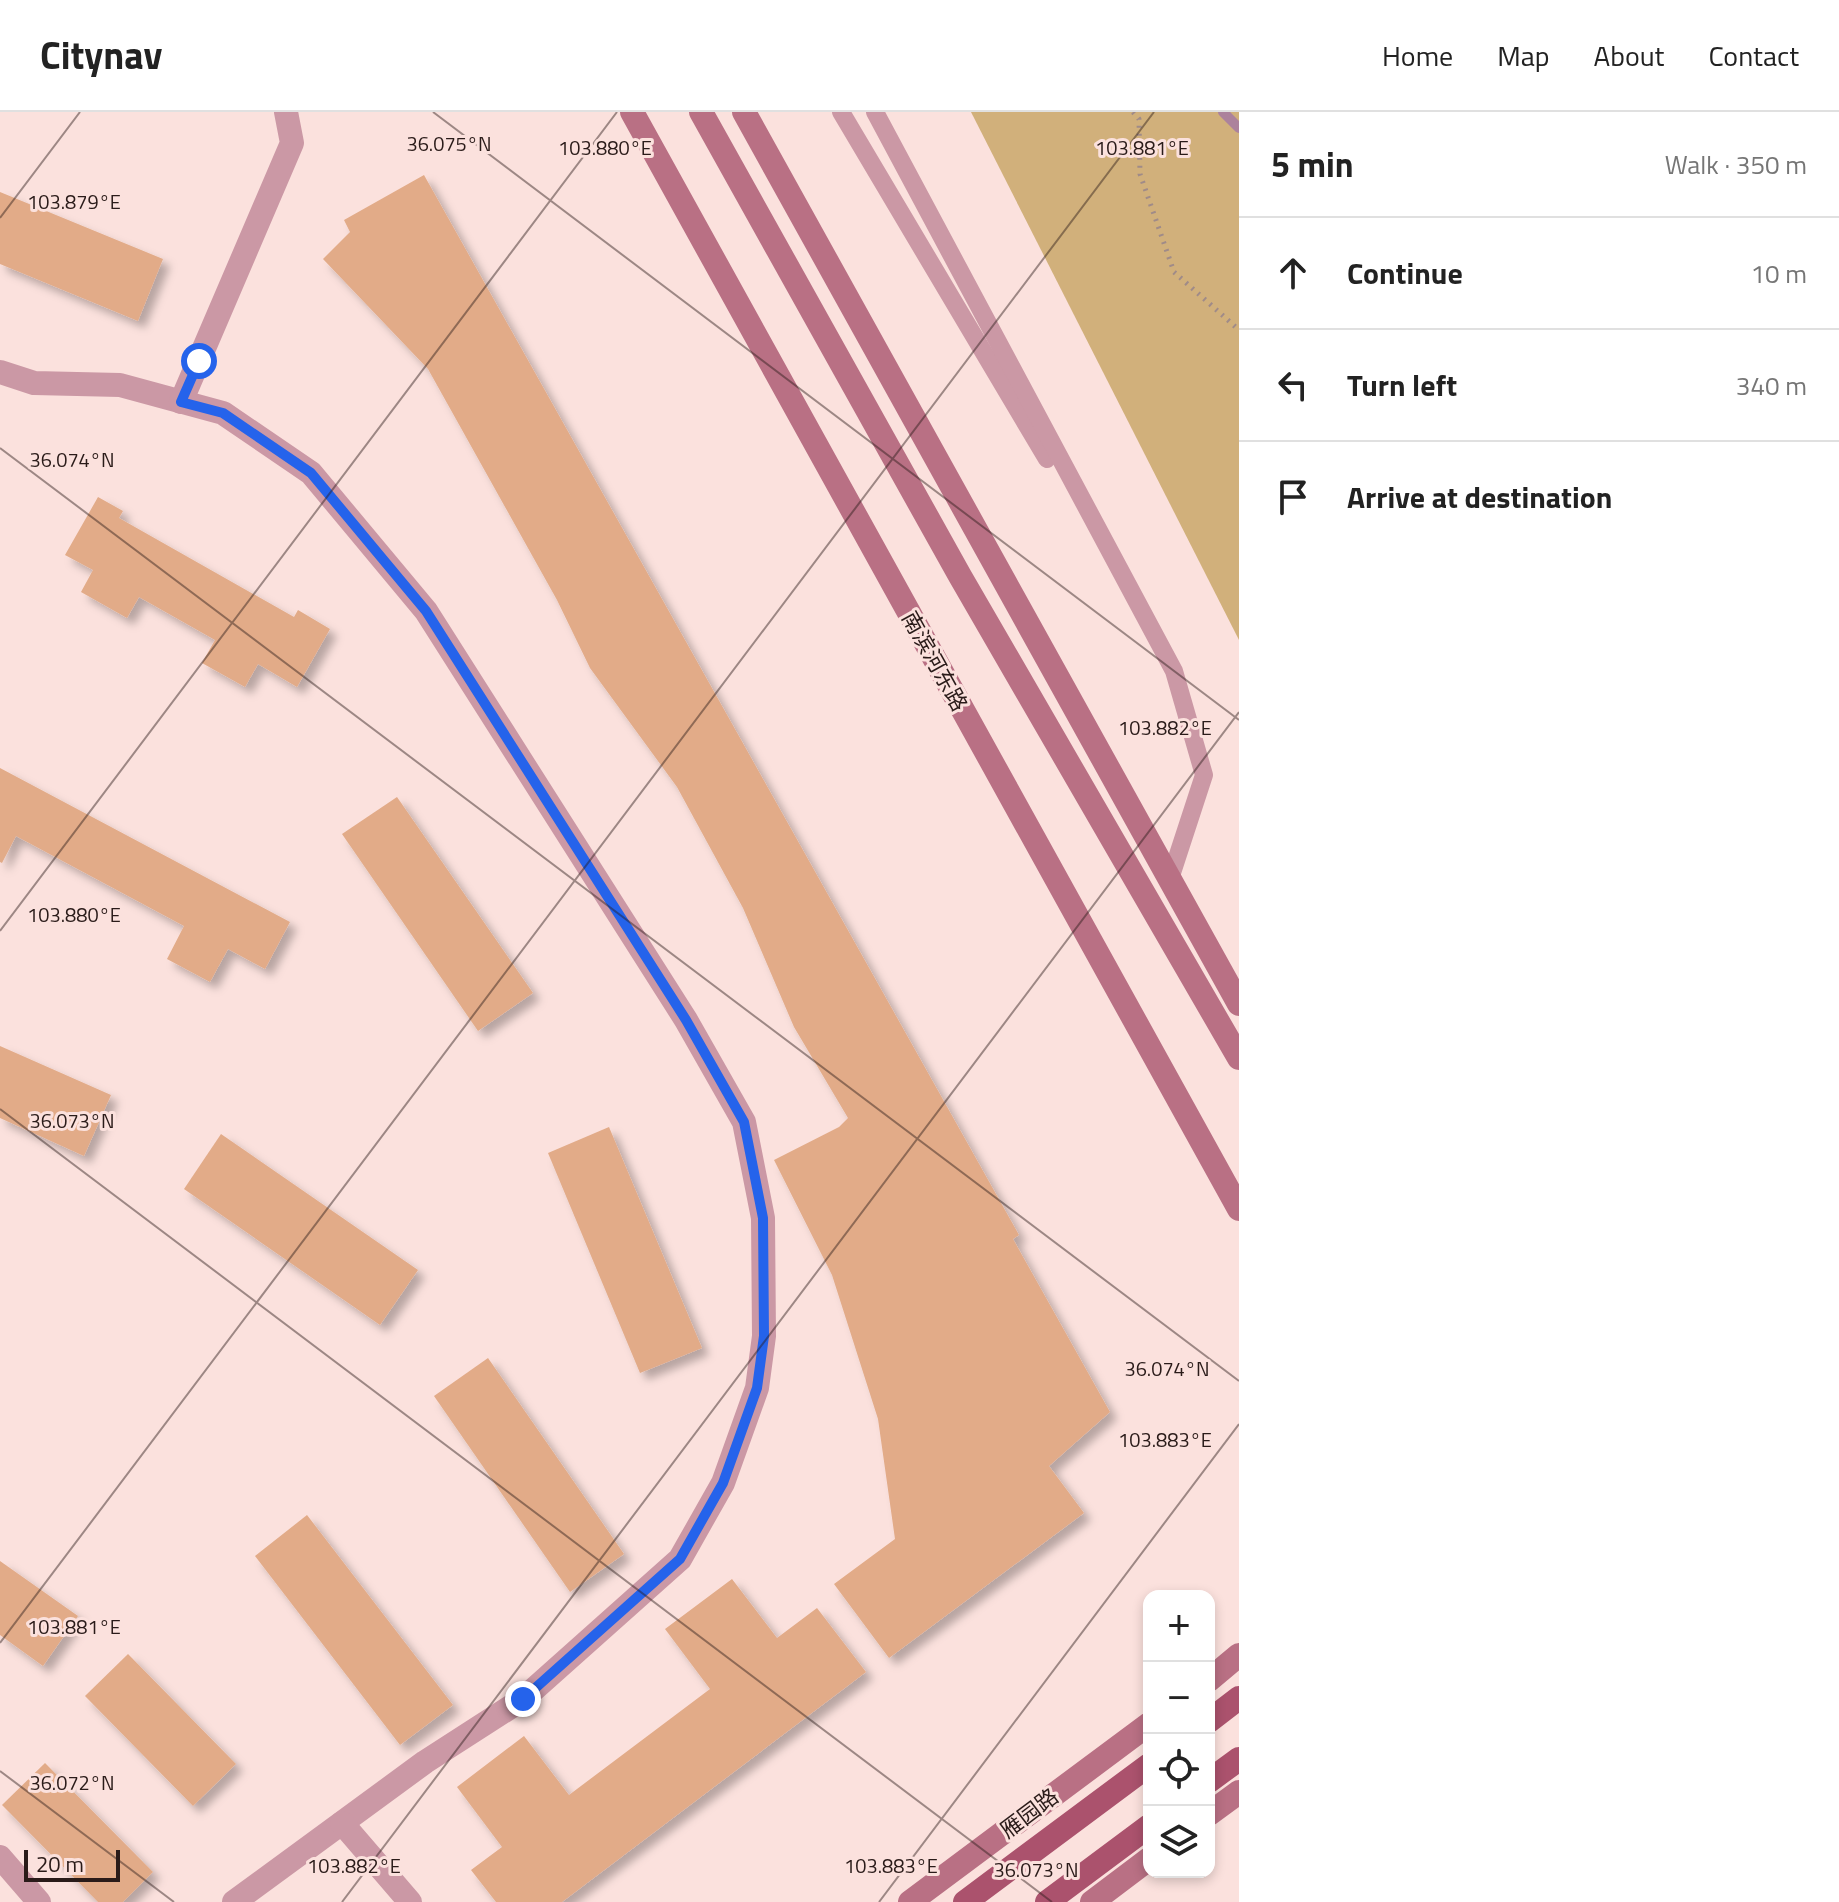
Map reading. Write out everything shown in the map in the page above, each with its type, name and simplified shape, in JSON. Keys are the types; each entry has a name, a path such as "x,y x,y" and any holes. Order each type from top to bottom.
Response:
{"main road":[{"name":"南滨河东路","path":"632,112 1239,1209"},
{"path":"701,112 960,576 1239,1058"},
{"path":"744,112 1239,1004"},
{"path":"1215,1675 1239,1655"},
{"path":"1215,1716 1239,1698"},
{"name":"雁园路","path":"910,1902 1143,1728"},
{"path":"1215,1777 1239,1759"},
{"path":"965,1902 1143,1769"},
{"path":"1215,1810 1239,1792"},
{"path":"1047,1902 1143,1830"},
{"path":"1092,1902 1143,1864"}],"street":[{"path":"181,402 292,143 286,112"},
{"path":"0,372 34,383 120,385 223,413 311,473 426,611 686,1020 744,1122 763,1218 764,1336 757,1388 723,1483 680,1559 523,1699 425,1762 234,1902"},
{"path":"342,1823 410,1902"},
{"path":"0,1857 39,1902"}],"lane":[{"path":"841,112 1174,671"},
{"path":"875,112 1174,671 1204,775 1170,879"}],"path":[{"path":"1133,112 1139,119 1140,174 1174,272 1239,330"}],"shaded area":[{"path":"971,112 1239,112 1239,640"}],"building":[{"path":"424,175 1019,1235 1013,1239 1110,1412 1049,1466 1084,1513 889,1658 834,1584 895,1539 878,1419 832,1275 774,1160 839,1127 848,1118 794,1027 743,908 677,787 590,668 557,600 428,369 323,259 350,232 344,220"},
{"path":"0,192 163,259 138,321 0,264"},
{"path":"98,497 123,511 119,518 294,617 298,610 330,629 297,687 258,664 245,687 202,663 215,640 139,597 127,618 81,592 93,570 65,555"},
{"path":"0,768 290,922 265,969 228,949 210,982 167,959 184,926 16,836 0,862"},
{"path":"397,797 533,993 478,1031 342,834"},
{"path":"0,1046 111,1095 84,1156 0,1118"},
{"path":"609,1127 702,1348 640,1373 548,1153"},
{"path":"221,1134 418,1270 380,1325 184,1189"},
{"path":"488,1358 624,1554 570,1592 434,1396"},
{"path":"307,1515 453,1705 400,1745 255,1556"},
{"path":"0,1561 78,1616 43,1666 0,1635"},
{"path":"732,1579 777,1638 817,1608 866,1672 562,1902 496,1902 471,1870 502,1847 457,1787 524,1736 569,1795 710,1689 665,1629"},
{"path":"128,1654 236,1764 193,1806 85,1696"},
{"path":"45,1763 153,1872 123,1902 98,1902 2,1805"}],"waterway":[{"path":"1223,112 1239,128"}],"route":[{"path":"199,361 181,402 223,413 311,473 426,611 686,1020 744,1122 763,1218 764,1336 757,1388 723,1483 680,1559 523,1699"}]}
